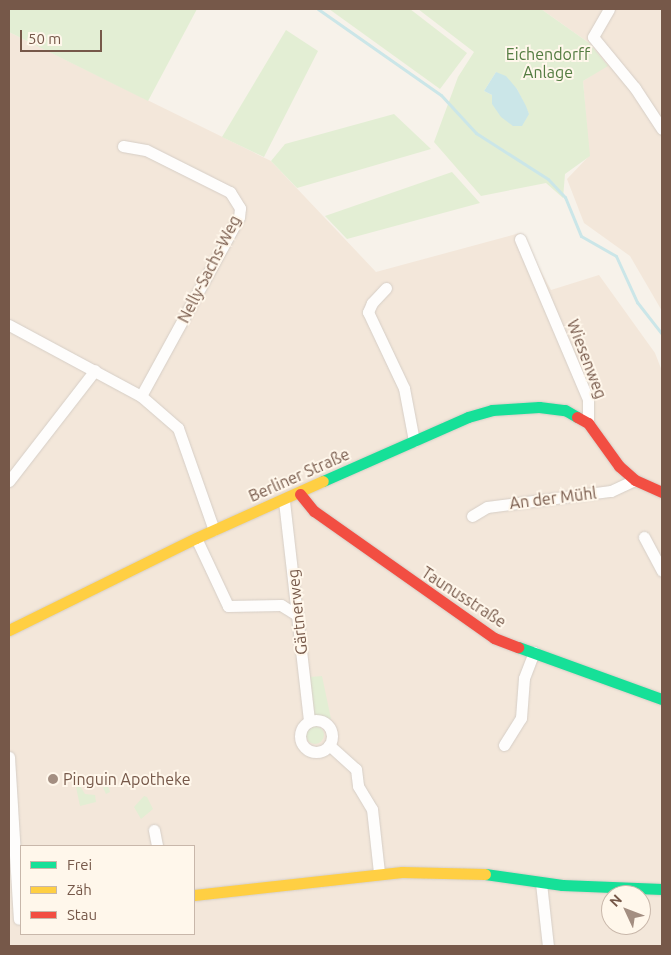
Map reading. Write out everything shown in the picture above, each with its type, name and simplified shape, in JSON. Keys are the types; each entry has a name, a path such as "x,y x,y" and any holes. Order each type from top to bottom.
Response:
{"street":[{"path":"609,9 593,37 635,88 662,129"},
{"name":"Nelly-Sachs-Weg","path":"123,146 146,150 230,192 240,208 239,217 141,396"},
{"name":"Wiesenweg","path":"520,239 588,399 588,423 620,466 635,480 662,492"},
{"path":"386,288 372,303 368,312 404,388 414,441"},
{"path":"9,325 141,396 178,428 214,530"},
{"path":"9,481 94,370"},
{"name":"Berliner Straße","path":"9,630 196,538 300,494 468,417 508,407 565,410 588,423"},
{"name":"An der Mühl","path":"472,516 487,507 611,490 635,480"},
{"name":"Taunusstraße","path":"300,494 314,511 401,575 494,638 662,699"},
{"name":"Gärtnerweg","path":"284,501 309,722"},
{"path":"644,537 662,572"},
{"path":"196,538 228,606 281,605 297,615"},
{"path":"504,745 521,718 524,678 534,652"},
{"path":"322,721 329,727 332,736 330,745 318,752 305,748 301,735 309,722 322,721"},
{"path":"330,745 356,769 358,786 372,809 379,872"},
{"path":"9,757 16,919"},
{"path":"154,830 157,845"},
{"path":"195,895 379,872 485,874 541,883 632,890 662,889"},
{"path":"541,883 548,946"}],"shaded area":[{"path":"541,9 662,9 662,311 630,256 584,223 567,179 589,156 583,81 607,65 589,43"},
{"path":"9,32 271,161 376,272 520,233 551,290 599,275 655,353 662,371 662,946 9,946"}],"green space":[{"path":"9,9 197,9 148,101 9,32"},
{"path":"329,9 410,9 467,53 440,89"},
{"name":"Eichendorff Anlage","path":"418,9 541,9 589,43 608,66 583,81 590,156 565,174 563,198 546,183 481,196 434,142 458,77 474,52","holes":["496,72 517,89 529,114 492,104 492,95 484,91"]},
{"path":"286,30 318,51 264,157 222,137"},
{"path":"394,114 431,149 297,188 271,161 285,144"},
{"path":"452,172 480,203 347,239 325,216"},
{"path":"322,676 331,719 314,717 310,677"},
{"path":"311,726 319,726 324,731 322,742 311,744 306,739 306,731"},
{"path":"105,776 110,792 106,794 100,781"},
{"path":"80,786 85,794 95,795 96,802 80,806 76,787"},
{"path":"144,796 147,797 153,809 141,819 134,807"}],"water":[{"path":"496,72 506,76 517,89 526,106 529,114 522,126 513,126 501,117 492,104 492,95 484,91"}],"waterway":[{"path":"318,9 441,95 476,133 548,179 565,197 581,236 616,256 637,302 662,334"}],"traffic: fast":[{"path":"323,481 468,417 492,410 539,407 565,410 577,417"},
{"path":"518,647 662,699"},
{"path":"485,874 562,885 662,889"}],"traffic: slow":[{"path":"9,630 196,538 323,481"},
{"path":"195,895 402,872 485,874"}],"traffic: jam":[{"path":"577,417 588,423 619,466 635,480 662,492"},
{"path":"300,494 314,511 494,638 518,647"}],"place":[{"name":"Pinguin Apotheke","path":"53,779"}]}
